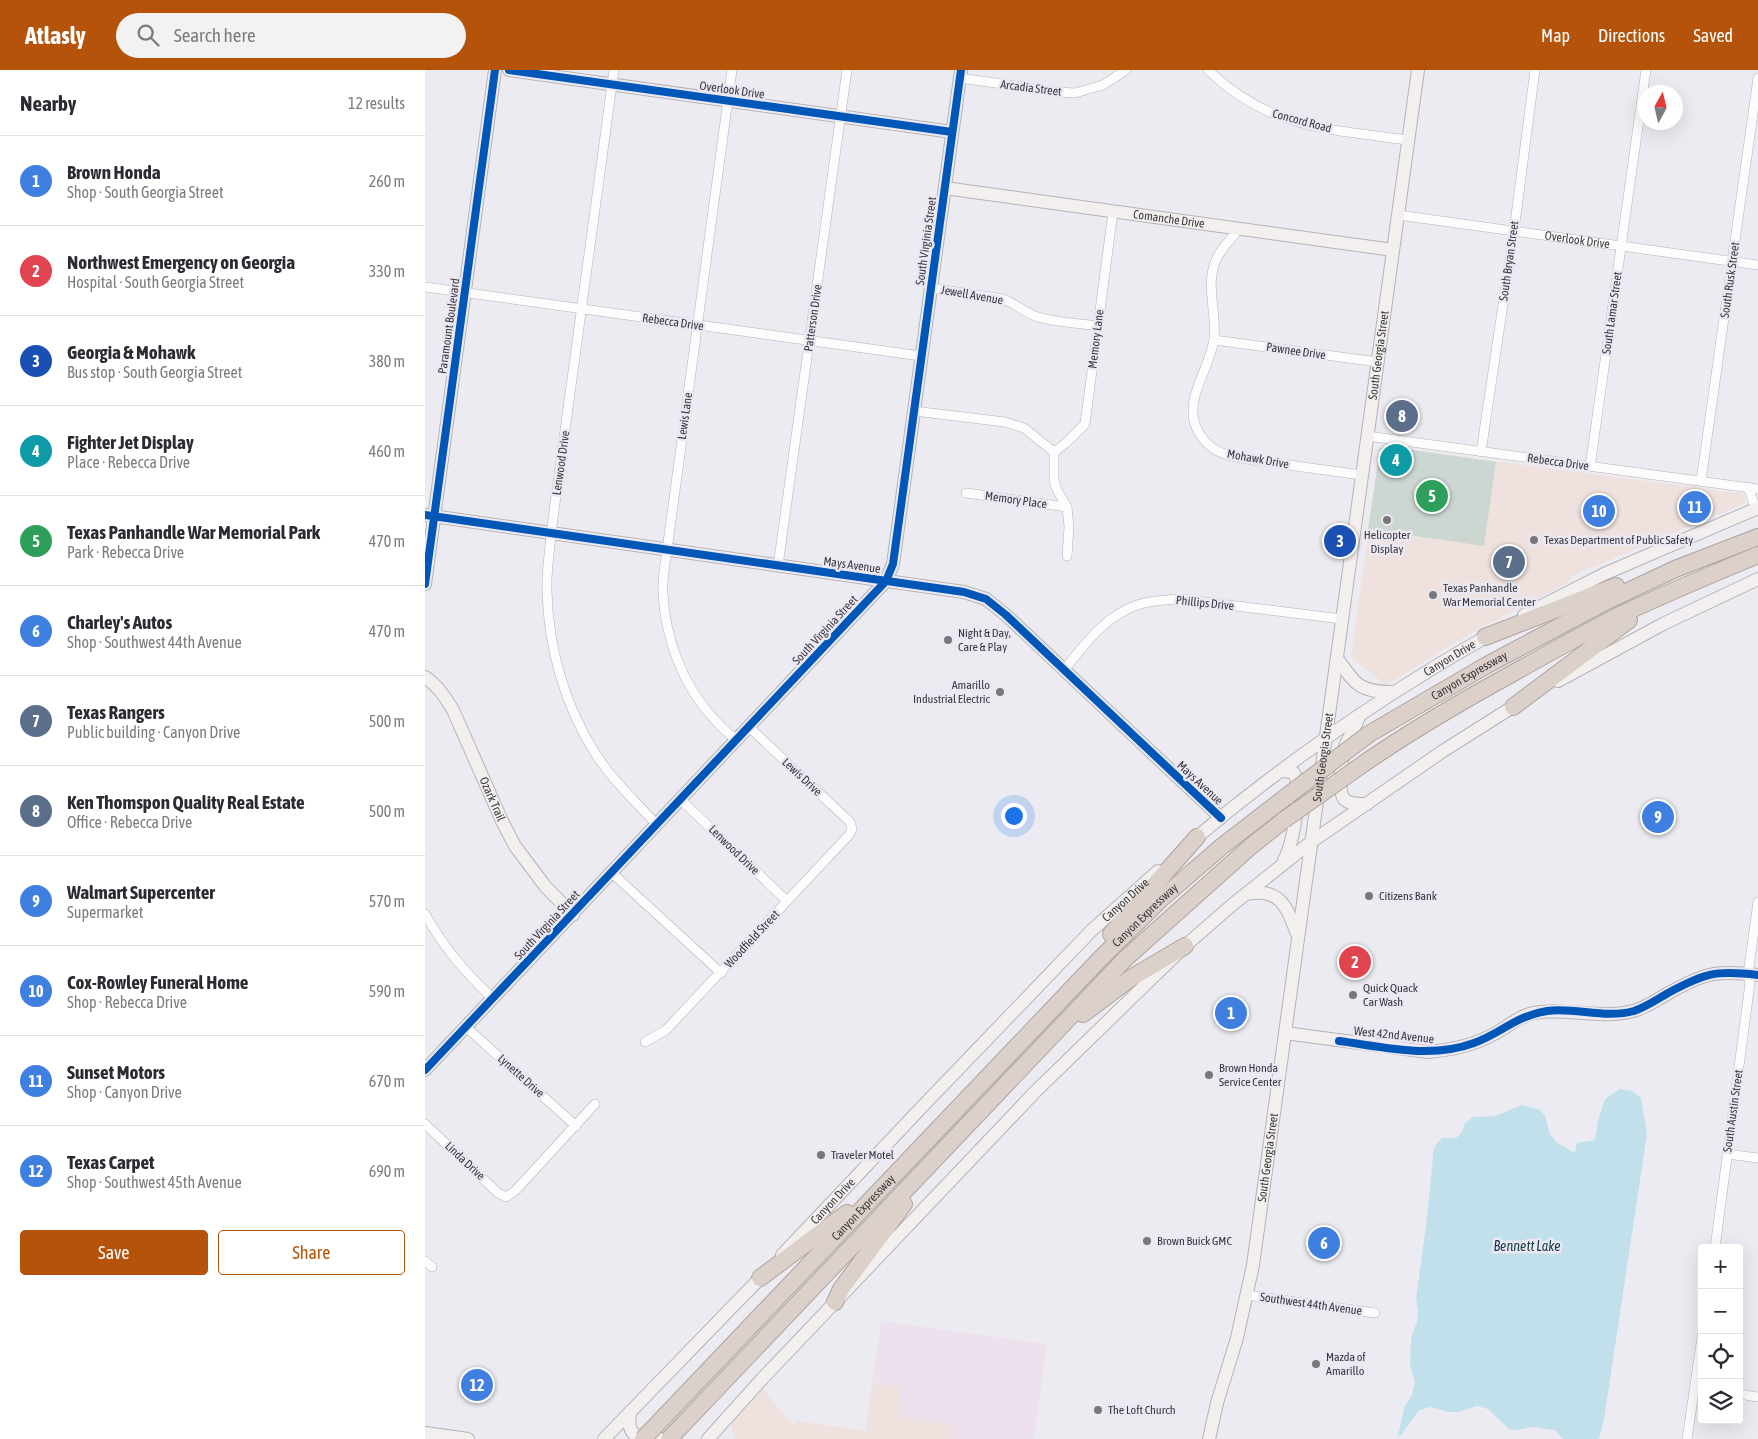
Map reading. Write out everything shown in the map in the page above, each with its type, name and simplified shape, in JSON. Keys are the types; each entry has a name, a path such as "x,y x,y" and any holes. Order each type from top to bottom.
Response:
{"highway":[{"name":"Canyon Expressway","path":"643,1439 1100,959 1161,899 1221,847 1369,734 1487,665 1662,574 1758,537"},
{"name":"Canyon Expressway","path":"673,1435 1126,958 1250,847 1284,820 1403,736 1447,709 1577,638 1675,590 1758,555"},
{"path":"1485,638 1631,579 1662,574"},
{"path":"1513,707 1623,624 1675,590"},
{"path":"1051,1010 1062,991 1197,837"},
{"path":"1053,1036 1131,978 1185,946"},
{"path":"835,1302 841,1289 946,1147"},
{"path":"760,1278 852,1209 918,1150"}],"main road":[{"name":"Paramount Boulevard","path":"425,584 430,516 495,70"},
{"name":"Overlook Drive","path":"509,70 952,132"},
{"name":"South Georgia Street","path":"1209,1439 1217,1403 1237,1338 1253,1265 1418,70"},
{"name":"South Virginia Street","path":"425,1070 886,581 893,564 961,74"},
{"name":"Comanche Drive","path":"945,188 1393,250"},
{"name":"Canyon Drive","path":"604,1439 1092,930 1197,837 1281,771 1361,713 1442,661 1557,597 1604,574 1757,509"},
{"name":"Mays Avenue","path":"430,516 964,592 986,599 1006,615 1221,818"},
{"path":"709,1438 835,1302 1036,1091 1185,946 1280,866 1311,842 1443,751 1513,707 1663,624 1758,579"},
{"path":"1337,658 1349,675 1363,688 1377,692 1392,692"},
{"name":"Ozark Trail","path":"425,677 445,695 453,710 502,822 515,846 545,886 573,915"},
{"path":"1361,713 1345,746 1341,784 1344,799 1349,802 1367,804"},
{"path":"1280,866 1287,855 1292,840 1297,804 1297,778 1290,771 1281,771"},
{"path":"1246,894 1263,892 1278,898 1286,906 1298,937"},
{"name":"West 42nd Avenue","path":"1285,1033 1428,1052 1451,1050 1481,1040 1516,1020 1531,1014 1549,1010 1598,1014 1632,1011 1647,1006 1699,977 1722,972 1753,975"},
{"path":"630,1412 630,1428 632,1433 660,1439"},
{"path":"425,1433 468,1439"}],"street":[{"name":"Lenwood Drive","path":"614,70 551,533 547,589 549,630 559,672 572,710 601,761 618,784 657,825"},
{"name":"Lewis Lane","path":"732,70 667,550 663,592 665,616 677,659 700,702 715,720 737,740"},
{"name":"Patterson Drive","path":"778,566 847,70"},
{"name":"Arcadia Street","path":"961,74 1058,92 1075,93 1103,85 1126,70"},
{"name":"Concord Road","path":"1208,70 1225,86 1267,112 1285,119 1318,128 1408,140"},
{"name":"South Bryan Street","path":"1481,452 1514,231 1535,70"},
{"name":"South Lamar Street","path":"1590,467 1646,70"},
{"name":"South Rusk Street","path":"1701,481 1758,78"},
{"name":"Memory Lane","path":"1054,452 1085,424 1113,212"},
{"name":"Overlook Drive","path":"1398,215 1758,265"},
{"name":"Mohawk Drive","path":"1239,229 1216,259 1212,271 1214,340 1195,398 1193,420 1204,440 1222,453 1243,458 1362,475"},
{"name":"Rebecca Drive","path":"425,287 921,356"},
{"name":"Jewell Avenue","path":"931,288 1003,298 1025,312 1039,317 1098,326"},
{"name":"Pawnee Drive","path":"1214,340 1378,362"},
{"path":"914,410 1005,422 1024,428 1054,452 1054,481 1067,507 1069,527 1067,556"},
{"name":"Rebecca Drive","path":"1367,436 1758,488"},
{"path":"1748,487 1757,509"},
{"name":"Memory Place","path":"966,493 1067,507"},
{"name":"Phillips Drive","path":"1064,670 1101,627 1120,613 1137,605 1155,600 1180,599 1342,619"},
{"name":"Lewis Drive","path":"749,727 850,822 852,829"},
{"name":"Lenwood Drive","path":"681,800 787,901"},
{"name":"Woodfield Street","path":"645,1042 666,1030 849,835 852,829"},
{"path":"612,873 721,973"},
{"name":"South Austin Street","path":"1716,1244 1750,983 1753,975 1758,902"},
{"path":"425,914 437,935 460,966 493,1000"},
{"name":"Lynette Drive","path":"466,1027 576,1126"},
{"path":"576,1126 595,1104"},
{"name":"Linda Drive","path":"425,1124 505,1197 515,1191 576,1126"},
{"path":"1727,1154 1758,1158"},
{"name":"Southwest 44th Avenue","path":"1247,1295 1375,1313"},
{"path":"1687,1439 1698,1389"},
{"path":"1743,1395 1758,1397"}],"shaded area":[{"path":"1384,446 1743,494 1746,503 1571,576 1571,581 1473,632 1386,685 1351,657 1380,449"},
{"path":"1384,446 1496,462 1484,546 1368,529 1380,449"},
{"path":"881,1321 1047,1344 1034,1439 952,1439 954,1425 897,1417 901,1387 872,1383"},
{"path":"872,1383 901,1387 897,1417 954,1425 952,1439 735,1439 731,1427 733,1420 763,1389 793,1425 797,1421 866,1431"}],"water":[{"name":"Bennett Lake","path":"1620,1089 1632,1091 1641,1098 1647,1134 1604,1419 1599,1439 1563,1439 1555,1430 1533,1427 1517,1430 1509,1429 1488,1409 1477,1406 1458,1412 1448,1412 1431,1407 1419,1410 1401,1435 1398,1436 1404,1408 1412,1395 1415,1382 1410,1365 1411,1338 1417,1322 1416,1298 1434,1147 1442,1138 1456,1138 1462,1132 1465,1123 1473,1117 1495,1116 1522,1105 1540,1110 1545,1116 1550,1134 1556,1142 1575,1153 1577,1143 1595,1140 1598,1121 1605,1099"}],"cycle path":[{"path":"425,584 495,70"},
{"path":"509,70 952,132"},
{"path":"425,1070 886,581 893,564 961,70"},
{"path":"425,515 964,592 986,599 1006,615 1221,818"},
{"path":"1339,1041 1407,1050 1424,1051 1458,1048 1484,1039 1536,1013 1558,1010 1612,1014 1623,1013 1643,1007 1701,977 1720,973 1758,975"}],"place":[{"name":"Ken Thomspon Quality Real Estate","path":"1402,416"},
{"name":"Fighter Jet Display","path":"1396,460"},
{"name":"Texas Panhandle War Memorial Park","path":"1432,496"},
{"name":"Sunset Motors","path":"1695,507"},
{"name":"Cox-Rowley Funeral Home","path":"1599,511"},
{"name":"Helicopter Display","path":"1387,520"},
{"name":"Texas Department of Public Safety","path":"1534,540"},
{"name":"Georgia & Mohawk","path":"1340,541"},
{"name":"Texas Rangers","path":"1509,562"},
{"name":"Texas Panhandle War Memorial Center","path":"1433,595"},
{"name":"Night & Day, Care & Play","path":"948,640"},
{"name":"Amarillo Industrial Electric","path":"1000,692"},
{"name":"Walmart Supercenter","path":"1658,817"},
{"name":"Citizens Bank","path":"1369,896"},
{"name":"Northwest Emergency on Georgia","path":"1355,962"},
{"name":"Quick Quack Car Wash","path":"1353,995"},
{"name":"Brown Honda","path":"1231,1013"},
{"name":"Brown Honda Service Center","path":"1209,1075"},
{"name":"Traveler Motel","path":"821,1155"},
{"name":"Brown Buick GMC","path":"1147,1241"},
{"name":"Charley's Autos","path":"1324,1243"},
{"name":"Mazda of Amarillo","path":"1316,1364"},
{"name":"Texas Carpet","path":"477,1385"},
{"name":"The Loft Church","path":"1098,1410"}]}
